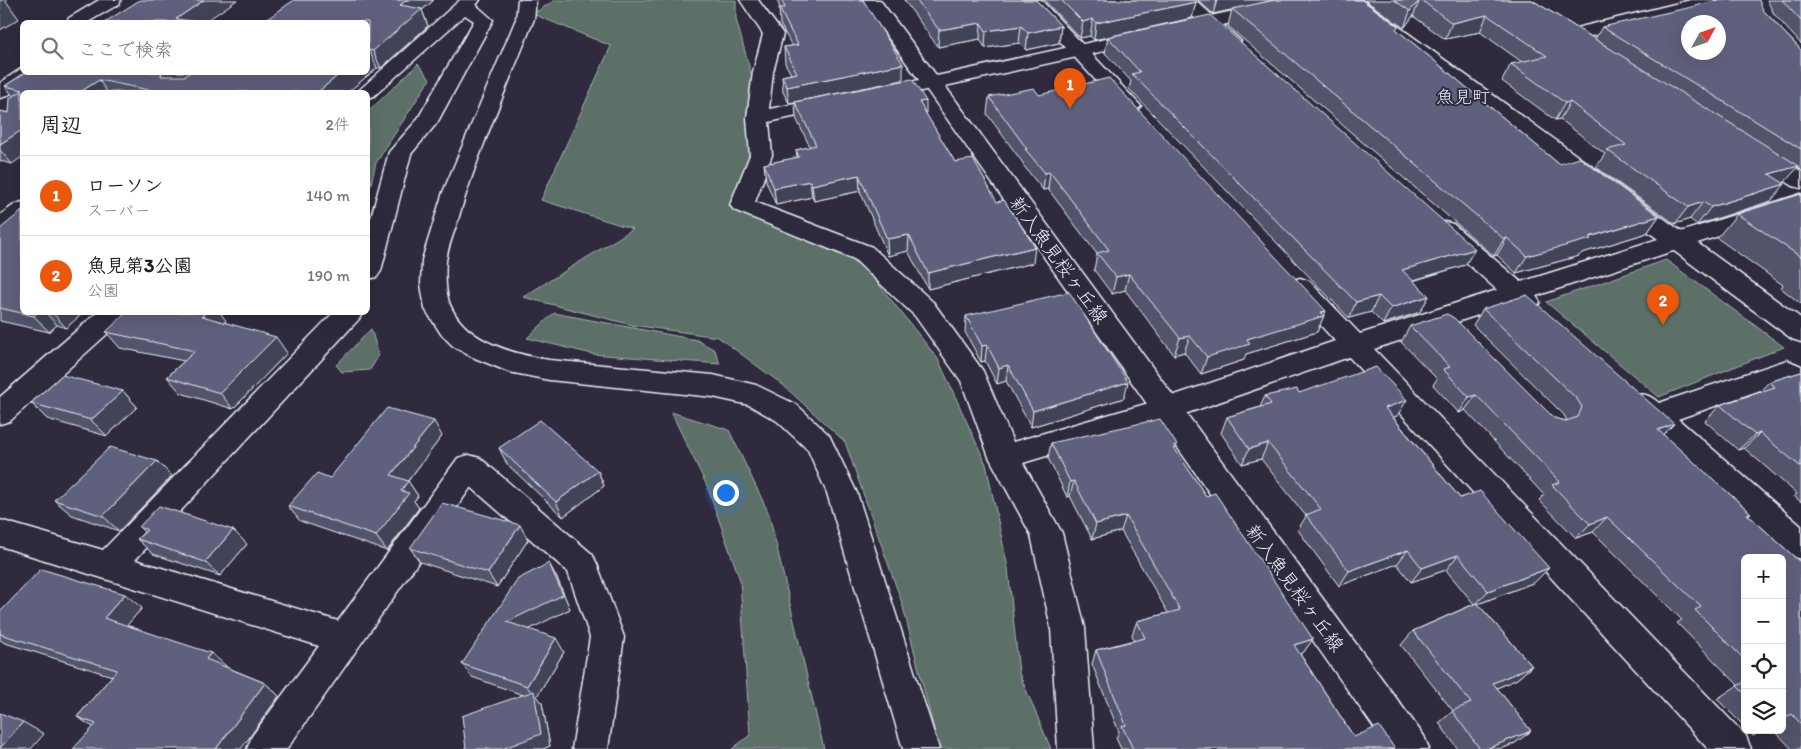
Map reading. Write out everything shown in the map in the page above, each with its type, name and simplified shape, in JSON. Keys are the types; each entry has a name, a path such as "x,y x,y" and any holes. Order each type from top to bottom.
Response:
{"street":[{"path":"527,0 525,19 455,192 434,260 434,284 438,309 450,327 462,339 480,349 519,365 549,370 713,386 756,396 786,413 819,442 842,493 921,749"},
{"path":"749,0 773,34 763,72 758,118 761,155 742,205 863,253 924,309 973,378 1004,457 1046,533 1068,628 1076,749"},
{"name":"新入魚見桜ヶ丘線","path":"870,0 932,83 1411,749"},
{"path":"1031,0 1146,123"},
{"path":"1184,0 1247,55"},
{"path":"758,118 932,83 1309,0"},
{"path":"1350,0 1801,332"},
{"path":"1596,51 1564,30 1714,0"},
{"path":"369,90 469,3 484,20 426,123 400,152 370,264"},
{"path":"84,20 115,12"},
{"path":"0,70 20,57"},
{"path":"0,92 26,75"},
{"path":"1744,145 1801,181"},
{"path":"1004,457 1166,409 1354,345 1801,201"},
{"path":"0,227 20,212"},
{"path":"1426,214 1545,319"},
{"path":"1280,266 1733,749"},
{"path":"0,413 112,315"},
{"path":"109,566 347,315"},
{"path":"1444,316 1464,336"},
{"path":"1655,416 1787,370 1801,382"},
{"path":"1626,390 1801,545"},
{"path":"265,749 469,467 581,564 608,637 590,749"},
{"path":"0,533 345,639"}],"green space":[{"path":"555,0 736,0 736,19 752,77 752,157 737,205 865,267 938,359 986,464 1008,568 1019,673 1051,749 939,749 902,603 845,442 783,385 718,337 632,325 523,297 633,229 541,200 611,46 533,14"},
{"path":"418,64 430,79 376,163 370,188 370,110"},
{"path":"1666,260 1784,347 1659,397 1546,302"},
{"path":"554,313 697,340 715,350 720,364 592,354 527,338"},
{"path":"371,329 379,355 370,370 342,372 336,365"},
{"path":"671,412 729,430 769,514 824,749 732,749 750,735 740,580 707,486"}],"building":[{"path":"140,0 204,0 176,19 184,20 108,20"},
{"path":"294,0 407,0 400,5 422,9 373,51 370,50 370,20 266,20"},
{"path":"782,0 863,0 903,64 787,87 782,76 797,73 784,47 798,45 779,8 785,8"},
{"path":"916,0 1036,0 1061,26 1028,33 1021,26 986,31 981,23 939,30"},
{"path":"1061,0 1194,0 1196,2 1096,23 1093,19 1083,22"},
{"path":"1275,0 1362,0 1398,26 1396,29 1559,164 1580,158 1659,216 1589,237 1591,239 1527,256 1507,238 1504,239 1232,9"},
{"path":"1394,0 1420,0 1410,11"},
{"path":"1421,0 1532,0 1799,166 1769,174 1785,184 1711,207 1703,202 1688,207 1607,150 1626,145 1570,102 1565,103 1511,64 1547,56 1487,15 1452,23"},
{"path":"1717,0 1759,0 1763,10 1801,50 1801,149 1602,27"},
{"path":"1801,0 1801,21 1783,1"},
{"path":"1210,15 1475,249 1402,270 1429,296 1391,308 1379,296 1356,302 1132,74 1140,72 1108,37"},
{"path":"22,75 338,75 320,90 149,90 99,80 83,90 23,90 5,86"},
{"path":"1109,78 1326,311 1321,312 1324,316 1247,339 1250,344 1207,357 1190,336 1180,338 1129,274 1116,277 1097,253 1109,250 1050,172 1045,173 1025,149 1027,149 989,97 1034,88 1039,95"},
{"path":"912,79 926,101 919,102 955,162 973,159 997,202 1004,200 1035,247 928,273 909,235 887,239 859,175 812,185 810,181 774,188 764,164 799,157 796,150 816,145 795,102"},
{"path":"20,92 20,131 0,144 0,111 9,113 10,98"},
{"path":"1801,194 1801,257 1737,214"},
{"path":"20,213 20,313 0,308 0,229"},
{"path":"1069,292 1128,382 1033,411 1008,365 999,368 987,345 982,346 966,316"},
{"path":"1527,295 1674,424 1658,430 1751,513 1747,514 1801,563 1801,724 1792,714 1786,717 1786,554 1741,554 1741,656 1695,610 1701,607 1607,517 1590,524 1552,485 1560,482 1476,395 1469,397 1443,369 1450,367 1410,326 1447,314 1454,318 1554,418 1566,421 1578,417 1582,407 1577,399 1483,309"},
{"path":"124,315 203,315 276,337 220,393 167,377 195,351 106,332"},
{"path":"1376,367 1407,400 1385,408 1460,498 1480,491 1549,568 1488,591 1458,555 1422,568 1408,550 1349,571 1306,515 1321,509 1268,443 1249,449 1227,417 1271,404 1265,396 1297,389 1299,393"},
{"path":"1801,372 1801,467 1760,433 1755,435 1720,405 1775,387 1769,382"},
{"path":"62,375 123,391 91,420 31,403"},
{"path":"387,408 434,421 391,475 408,481 401,491 409,493 376,536 288,506 317,473 330,478"},
{"path":"1160,419 1177,445 1173,446 1206,496 1215,493 1313,639 1294,645 1354,737 1379,726 1395,749 1133,749 1122,726 1126,725 1096,650 1145,638 1137,621 1180,610 1126,516 1096,524 1074,481 1070,482 1051,443"},
{"path":"540,420 598,471 556,502 499,448"},
{"path":"110,447 157,461 103,516 54,500"},
{"path":"442,503 520,525 488,573 410,548"},
{"path":"159,506 233,530 205,562 137,539 147,530 139,527"},
{"path":"549,563 563,595 507,622 556,638 527,686 462,664 518,579"},
{"path":"41,569 125,594 104,618 211,653 206,659 265,683 216,749 73,749 96,724 77,717 117,670 0,634 0,612"},
{"path":"1477,603 1532,666 1493,683 1531,731 1486,749 1480,749 1452,711 1471,703 1413,631"},
{"path":"534,691 541,734 502,749 466,749 462,716"},
{"path":"0,713 23,722 0,748"}],"place":[{"name":"ローソン","path":"1070,109"},
{"name":"魚見第3公園","path":"1663,325"}],"district":[{"name":"魚見町","path":"1463,97"}]}
